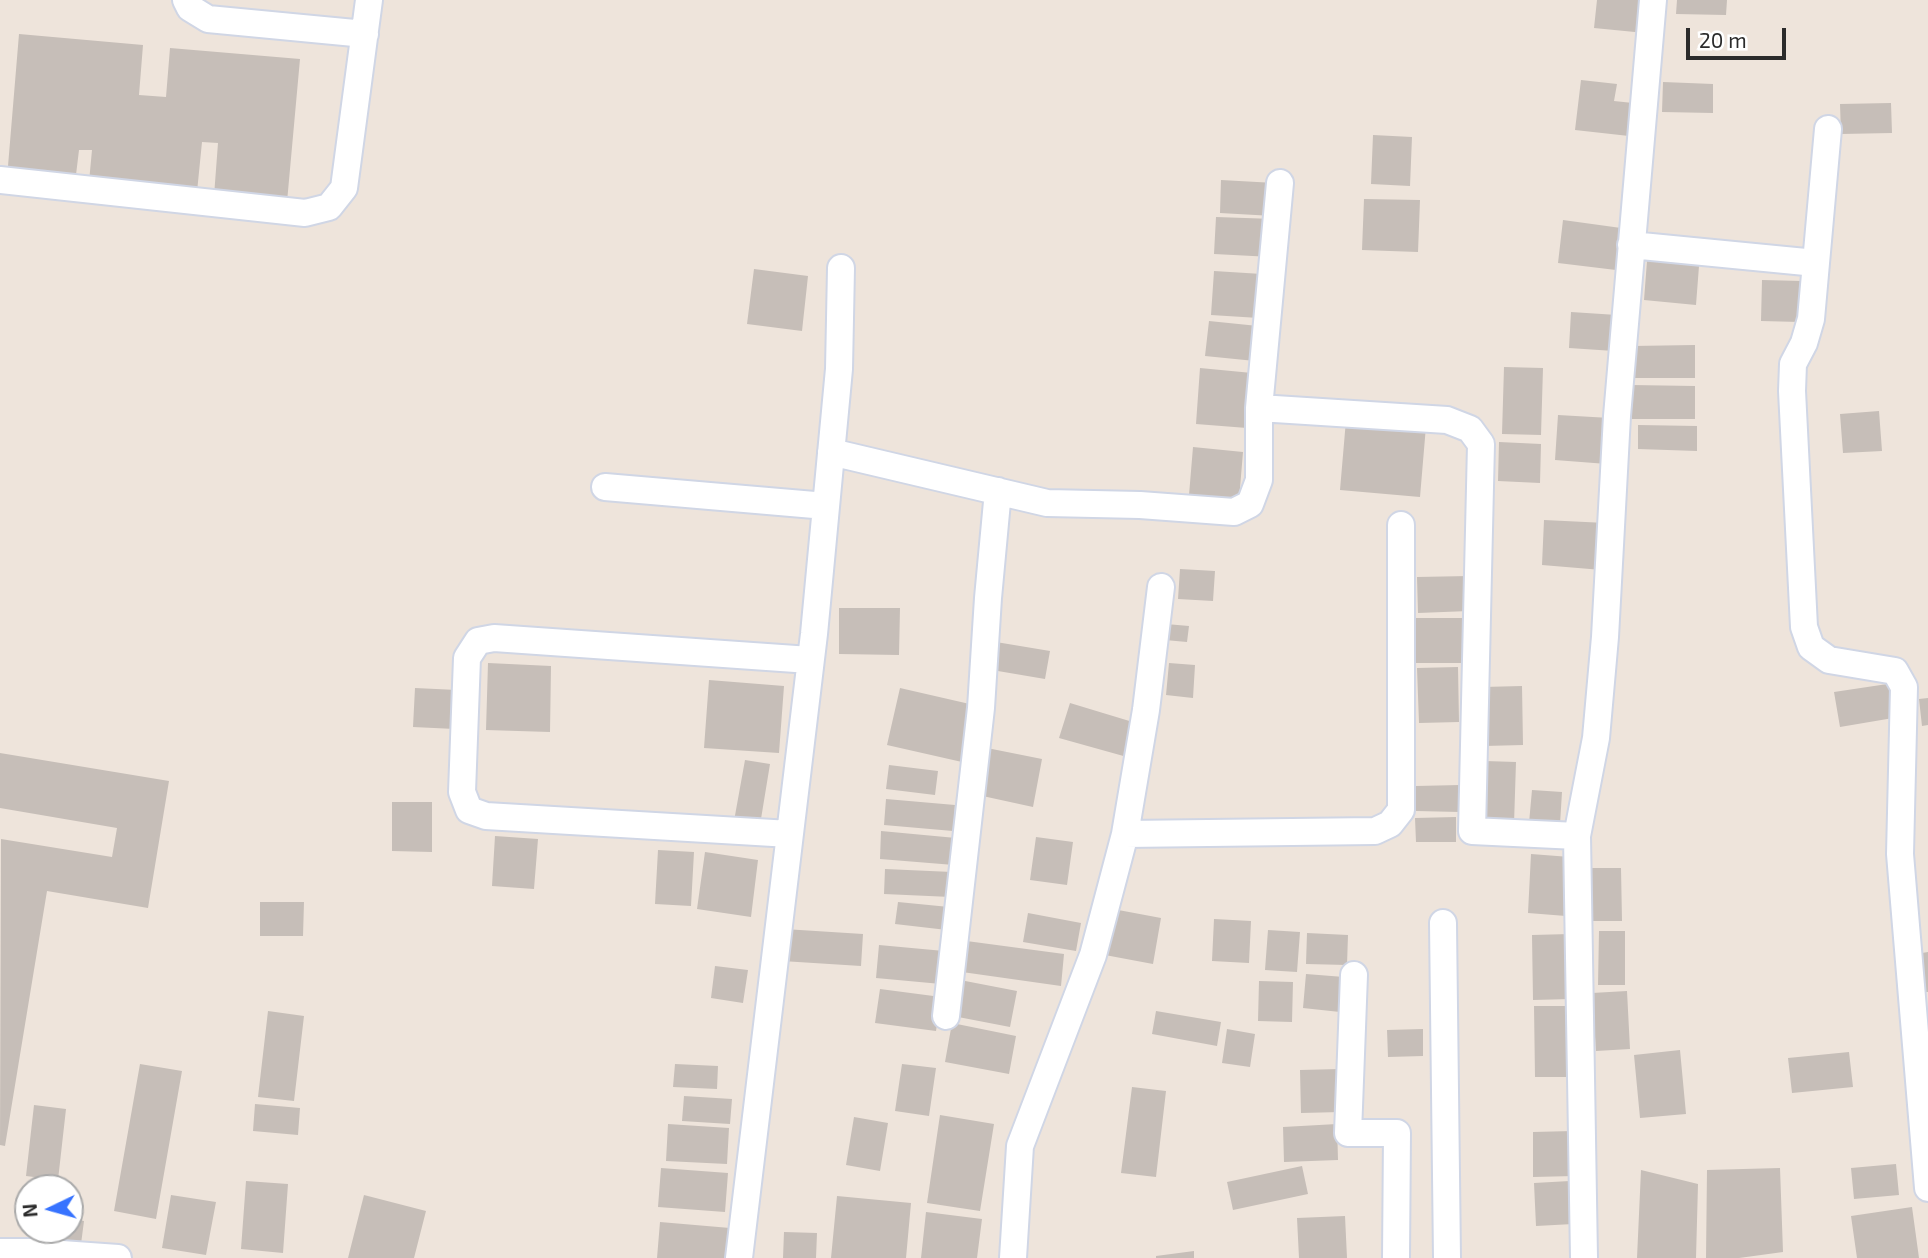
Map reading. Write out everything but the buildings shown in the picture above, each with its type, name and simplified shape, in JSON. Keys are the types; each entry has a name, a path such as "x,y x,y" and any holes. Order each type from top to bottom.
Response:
{"street":[{"path":"186,0 190,8 208,19 365,34"},
{"path":"0,180 305,213 328,207 344,188 369,0"},
{"path":"1584,1258 1577,836 1595,738 1605,638 1617,416 1653,0"},
{"path":"1828,129 1811,319 1804,343 1793,364 1792,391 1804,627 1811,647 1829,660 1895,671 1904,687 1900,854 1928,1188"},
{"path":"831,452 1047,503 1140,505 1234,512 1250,504 1259,480 1259,408 1280,183"},
{"path":"1631,245 1816,263"},
{"path":"739,1258 826,506 839,369 841,268"},
{"path":"1259,408 1447,420 1470,429 1481,444 1472,831 1577,836"},
{"path":"605,487 826,506"},
{"path":"946,1016 981,708 998,491"},
{"path":"1125,834 1375,831 1390,824 1401,810 1401,525"},
{"path":"1013,1258 1020,1146 1093,955 1125,834 1146,710 1161,587"},
{"path":"790,834 486,816 469,810 462,792 467,658 478,641 494,638 810,660"},
{"path":"1443,923 1447,1258"},
{"path":"1354,975 1348,1133 1397,1133 1396,1258"},
{"path":"0,1252 118,1258"}]}
